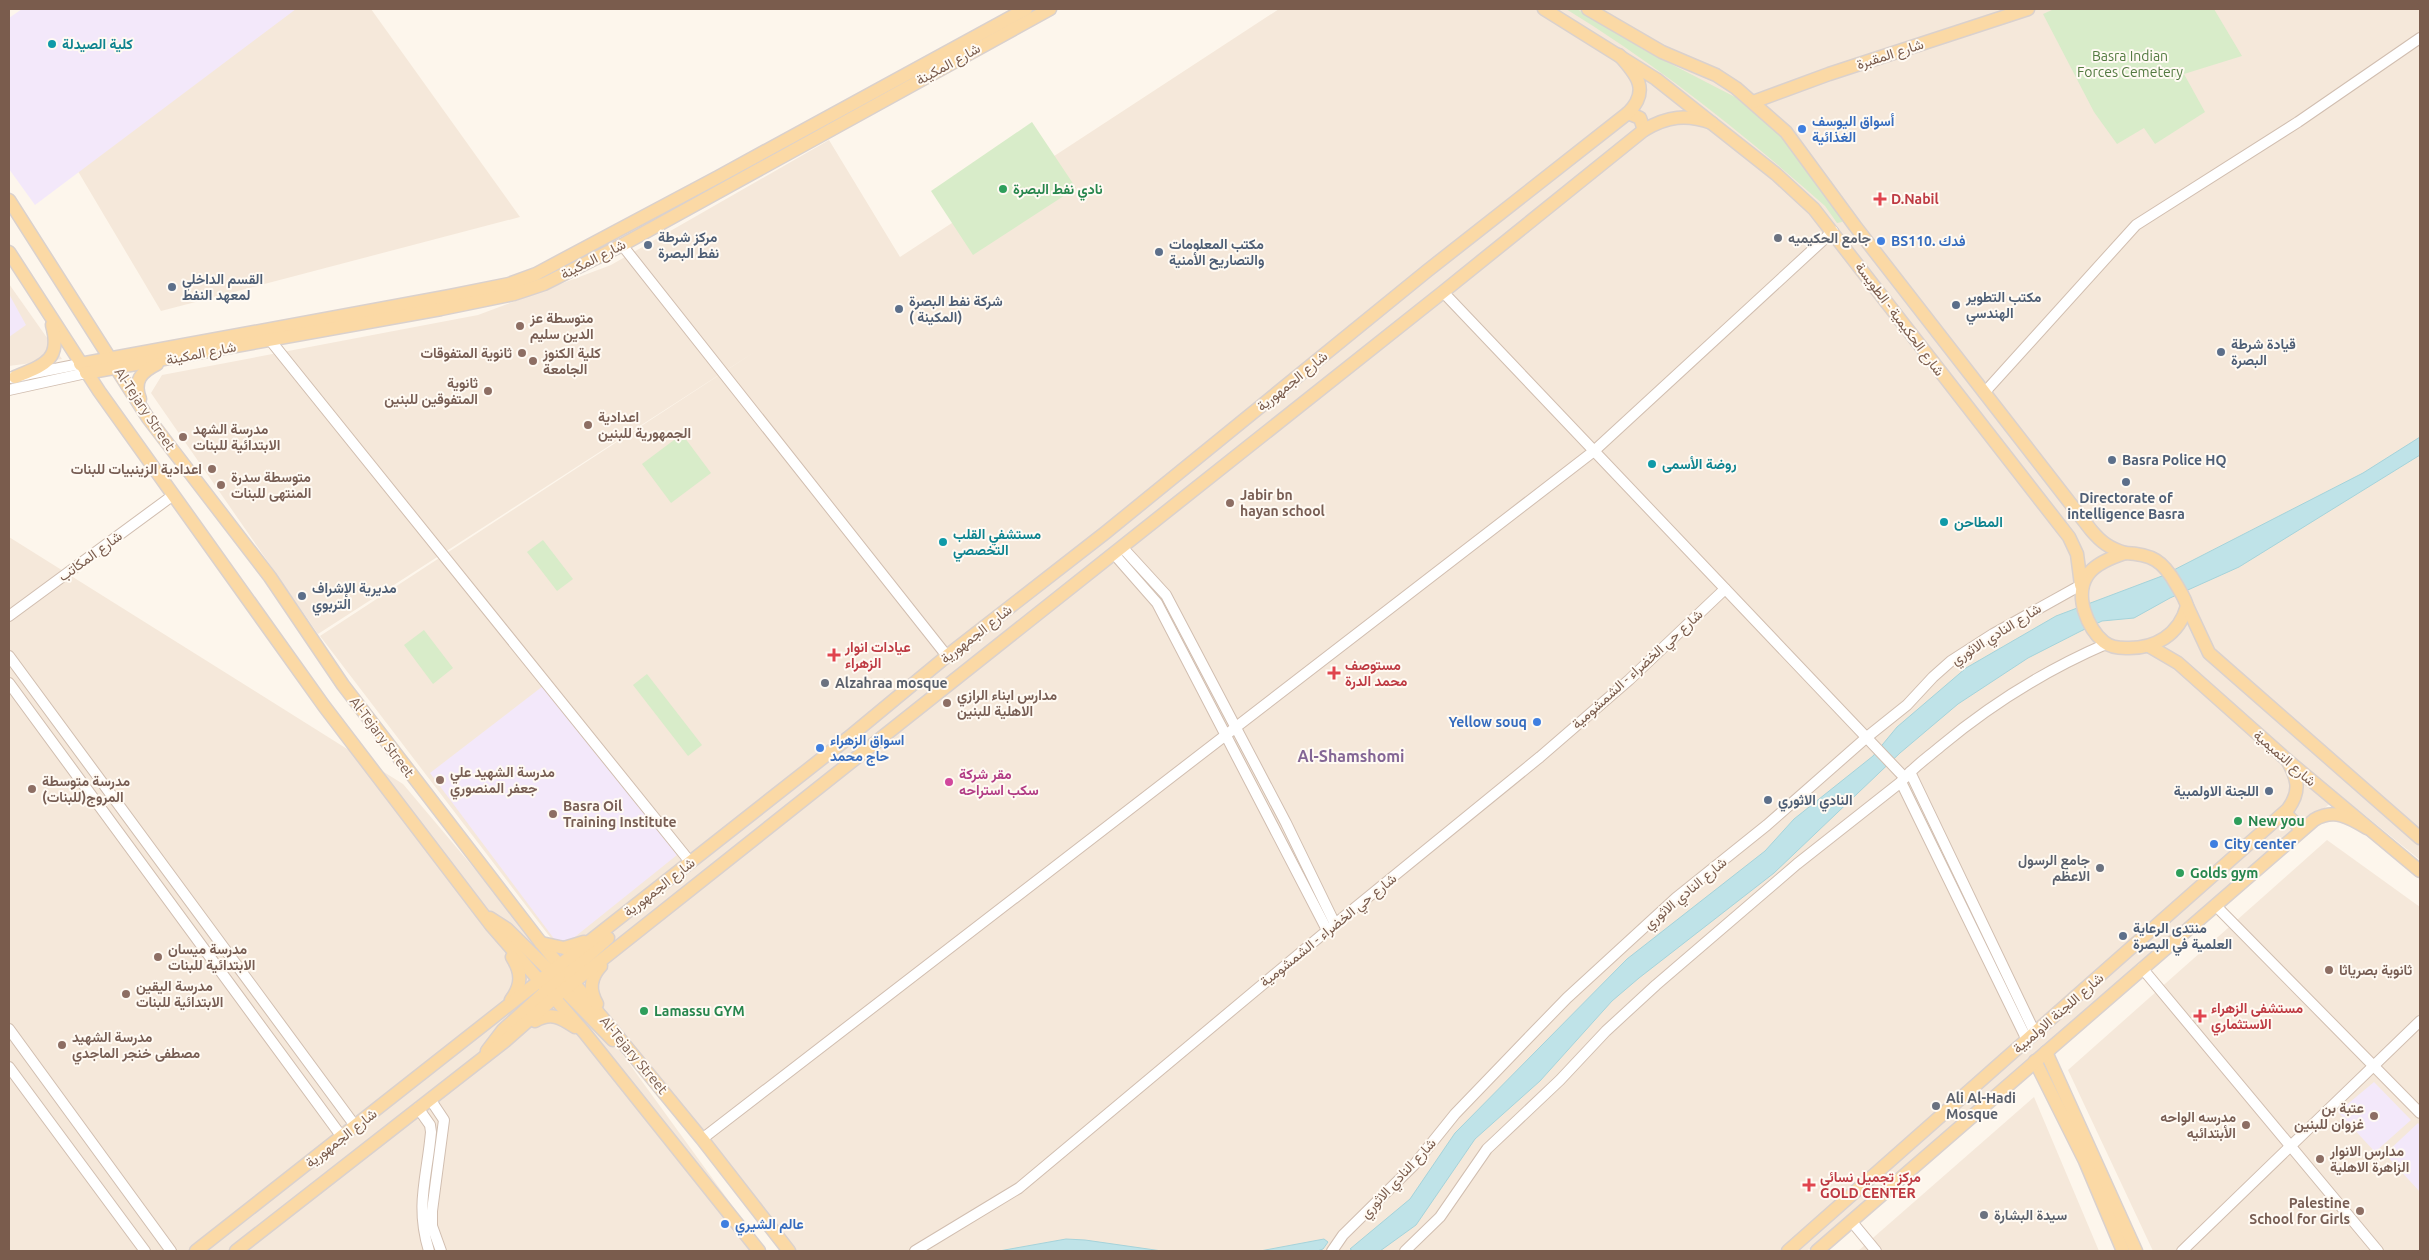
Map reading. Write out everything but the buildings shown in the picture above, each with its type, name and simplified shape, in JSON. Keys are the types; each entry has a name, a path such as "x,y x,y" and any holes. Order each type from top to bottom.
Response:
{"main road":[{"name":"شارع المكينة","path":"114,363 166,360 514,294 544,284 622,245 905,82 1026,9"},
{"name":"شارع المكينة","path":"83,368 509,284 570,257 905,82 1050,9"},
{"name":"شارع الحكيمية - الطويسة","path":"1544,9 1656,79 1776,174 1814,208 2068,537 2077,554 2082,585"},
{"name":"شارع الحكيمية - الطويسة","path":"1588,9 1662,52 1716,75 1754,102 1798,146 1906,292 2102,542 2112,549 2124,553"},
{"name":"شارع المقبرة","path":"1754,102 1829,74 2028,9"},
{"name":"شارع الجمهورية","path":"236,1251 517,1032 557,981 602,933 947,656 1086,548 1427,271 1628,113 1638,99 1639,82 1636,74 1619,55"},
{"path":"1628,113 1640,118 1644,130"},
{"name":"شارع الجمهورية","path":"196,1251 505,1009 611,954 1644,130 1662,120 1676,116 1698,118 1712,123"},
{"name":"Al-Tejary Street","path":"9,200 148,418 270,577 343,685 400,762 541,943 557,981 586,1034 759,1251"},
{"name":"Al-Tejary Street","path":"9,252 83,368 172,496 324,706 483,914 497,931 611,1028 702,1139 789,1251"},
{"path":"1875,286 1884,281 1891,272"},
{"path":"1889,304 1894,294 1906,292"},
{"path":"12,378 39,368 53,354 56,340 49,315"},
{"path":"148,418 138,395 138,380 146,370 166,360"},
{"path":"2124,553 2147,556 2167,568 2185,601 2181,622 2171,635 2149,646 2138,649 2120,648 2106,644 2095,634 2086,615 2082,600 2082,585 2089,572 2100,562 2124,553"},
{"name":"شارع التميمية","path":"2185,601 2209,653 2420,838"},
{"name":"شارع التميمية","path":"2149,646 2178,663 2287,760 2420,871"},
{"name":"شارع اللجنة الاولمبية","path":"1788,1251 2285,812 2296,799 2297,794 2294,772 2287,760"},
{"path":"2285,812 2302,830"},
{"name":"شارع اللجنة الاولمبية","path":"1817,1251 2320,816 2332,813 2347,816 2367,828"},
{"path":"716,842 716,854 722,858 730,858"},
{"path":"482,1059 503,1030 621,926 633,908"},
{"path":"483,914 504,926 603,1032 630,1050"},
{"path":"497,931 519,968 520,975 519,988 505,1009"},
{"path":"541,943 555,947 568,947 602,933"},
{"path":"611,954 594,974 591,986 595,1002 611,1028"},
{"path":"517,1032 542,1017 552,1015 561,1018 586,1034"},
{"path":"2046,1052 2136,1251"},
{"path":"2035,1061 2085,1161 2123,1251"},
{"path":"1889,1162 1902,1177"},
{"path":"1870,1179 1883,1194"}],"street":[{"path":"1984,393 2136,225 2298,122 2420,38"},
{"path":"702,1139 1594,452 1833,231"},
{"path":"622,245 947,656"},
{"path":"1443,292 1903,776 1997,953 2031,1036"},
{"path":"270,340 691,863"},
{"path":"12,378 83,368"},
{"path":"9,390 83,368"},
{"name":"شارع المكاتب","path":"9,616 172,496"},
{"path":"1118,551 1166,595 1236,728 1331,927"},
{"path":"1118,551 1157,602 1331,927"},
{"name":"شارع النادي الاثوري","path":"1333,1251 1343,1235 1414,1165 1455,1114 1567,998 1676,898 1767,825 1907,705 1932,677 1951,661 1993,634 2082,585"},
{"name":"شارع حي الخضراء - الشمشومية","path":"915,1251 1019,1188 1331,927 1587,717 1629,680 1724,589"},
{"path":"1405,1251 1440,1217 1487,1149 1560,1080 1606,1031 1656,985 1797,864 1985,711 2078,656 2106,644"},
{"path":"9,656 356,1127"},
{"path":"9,683 342,1137"},
{"path":"1903,776 1987,958 2031,1036"},
{"path":"2215,905 2420,1112"},
{"path":"1987,958 1997,953"},
{"path":"2142,968 2378,1251"},
{"path":"2182,1251 2420,1021"},
{"path":"9,1029 171,1251"},
{"path":"9,1067 145,1251"},
{"path":"430,1099 444,1120 433,1195 432,1217 440,1251"},
{"path":"418,1108 430,1125 421,1214 422,1226 429,1251"},
{"path":"428,1152 440,1153"},
{"path":"1852,1222 1876,1251"}],"shaded area":[{"path":"22,9 296,9 35,205 9,169 9,18"},
{"path":"294,9 371,9 520,217 161,311 76,168"},
{"path":"1279,9 2420,9 2420,860 2340,795 1807,1251 790,1251 320,636 756,351 318,634 151,393 162,375 478,315 611,265 829,140 900,257"},
{"path":"9,284 62,359 9,366"},
{"path":"9,294 26,325 9,337"},
{"path":"9,537 403,784 570,982 765,1251 9,1251"},
{"name":"Basra Oil Training Institute","path":"543,686 677,855 561,948 430,773"},
{"path":"2327,840 2420,907 2420,1251 2153,1251 2068,1070"},
{"name":"عتبة بن غزوان للبنين","path":"2374,1082 2411,1120 2375,1152 2338,1112"},
{"path":"2034,1097 2099,1251 1858,1251"},
{"path":"2418,1123 2420,1126 2420,1192 2385,1154"}],"green space":[{"path":"1566,9 1577,9 1644,50 1735,97 1788,142 1844,219 1842,222 1837,223 1825,206 1700,102 1601,31"},
{"name":"Basra Indian Forces Cemetery","path":"2054,9 2214,9 2242,56 2184,74 2205,112 2155,144 2144,128 2117,144 2094,112 2043,14"},
{"name":"نادي نفط البصرة","path":"1032,122 1076,188 973,255 931,191"},
{"path":"682,434 711,473 671,503 642,464"},
{"path":"543,540 573,579 557,591 527,552"},
{"path":"424,630 453,668 433,684 404,645"},
{"path":"647,674 702,745 688,756 633,685"}],"water":[{"path":"2420,437 2420,455 2239,567 2170,598 2134,618 2102,621 2081,631 2028,658 1958,704 1900,753 1774,873 1612,1001 1540,1081 1475,1139 1416,1225 1380,1251 1353,1251 1350,1249 1410,1199 1455,1133 1627,959 1765,851 1794,819 1873,756 1897,727 1966,668 2056,616 2162,576 2363,473"},
{"path":"1066,1239 1085,1240 1162,1251 999,1251"},
{"path":"1324,1239 1328,1242 1323,1249 1317,1251 1260,1251"}],"place":[{"name":"كلية الصيدلة","path":"52,44"},
{"name":"أسواق اليوسف الغذائية","path":"1802,129"},
{"name":"نادي نفط البصرة","path":"1003,189"},
{"name":"D.Nabil","path":"1880,199"},
{"name":"جامع الحكيميه","path":"1778,238"},
{"name":"BS110. فدك","path":"1881,241"},
{"name":"مركز شرطة نفط البصرة","path":"648,245"},
{"name":"مكتب المعلومات والتصاريح الأمنية","path":"1159,252"},
{"name":"القسم الداخلي لمعهد النفط","path":"172,287"},
{"name":"مكتب التطوير الهندسي","path":"1956,305"},
{"name":"شركة نفط البصرة ( المكينة)","path":"899,309"},
{"name":"متوسطة عز الدين سليم","path":"520,326"},
{"name":"قيادة شرطة البصرة","path":"2221,352"},
{"name":"ثانوية المتفوقات","path":"522,353"},
{"name":"كلية الكنوز الجامعة","path":"533,361"},
{"name":"ثانوية المتفوقين للبنين","path":"488,391"},
{"name":"اعدادية الجمهورية للبنين","path":"588,425"},
{"name":"مدرسة الشهد الابتدائية للبنات","path":"183,437"},
{"name":"Basra Police HQ","path":"2112,460"},
{"name":"روضة الأسمى","path":"1652,464"},
{"name":"اعدادية الزينبيات للبنات","path":"212,469"},
{"name":"Directorate of intelligence Basra","path":"2126,482"},
{"name":"متوسطة سدرة المنتهى للبنات","path":"221,485"},
{"name":"Jabir bn hayan school","path":"1230,503"},
{"name":"المطاحن","path":"1944,522"},
{"name":"مستشفي القلب التخصصي","path":"943,542"},
{"name":"مديرية الإشراف التربوي","path":"302,596"},
{"name":"عيادات انوار الزهراء","path":"834,655"},
{"name":"مستوصف محمد الدرة","path":"1334,673"},
{"name":"Alzahraa mosque","path":"825,683"},
{"name":"مدارس ابناء الرازي الاهلية للبنين","path":"947,703"},
{"name":"Yellow souq","path":"1537,722"},
{"name":"اسواق الزهراء حاج محمد","path":"820,748"},
{"name":"مدرسة الشهيد علي جعفر المنصوري","path":"440,780"},
{"name":"مقر شركة سكب استراحه","path":"949,782"},
{"name":"مدرسة متوسطة المروج(للبنات)","path":"32,789"},
{"name":"اللجنة الاولمبية","path":"2269,791"},
{"name":"النادي الاثوري","path":"1768,800"},
{"name":"Basra Oil Training Institute","path":"553,814"},
{"name":"New you","path":"2238,821"},
{"name":"City center","path":"2214,844"},
{"name":"جامع الرسول الاعظم","path":"2100,868"},
{"name":"Golds gym","path":"2180,873"},
{"name":"منتدى الرعاية العلمية في البصرة","path":"2123,936"},
{"name":"مدرسة ميسان الابتدائية للبنات","path":"158,957"},
{"name":"ثانوية بصرياثا","path":"2329,970"},
{"name":"مدرسة اليقين الابتدائية للبنات","path":"126,994"},
{"name":"Lamassu GYM","path":"644,1011"},
{"name":"مستشفى الزهراء الاستثماري","path":"2200,1016"},
{"name":"مدرسة الشهيد مصطفى خنجر الماجدي","path":"62,1045"},
{"name":"Ali Al-Hadi Mosque","path":"1936,1106"},
{"name":"عتبة بن غزوان للبنين","path":"2374,1116"},
{"name":"مدرسه الواحه الأبتدائيه","path":"2246,1125"},
{"name":"مدارس الانوار الزاهرة الاهلية","path":"2320,1159"},
{"name":"مركز تجميل نسائي GOLD CENTER","path":"1809,1185"},
{"name":"Palestine School for Girls","path":"2360,1211"},
{"name":"سيدة البشارة","path":"1984,1215"},
{"name":"عالم الشيري","path":"725,1224"}],"district":[{"name":"Al-Shamshomi","path":"1351,756"}]}
